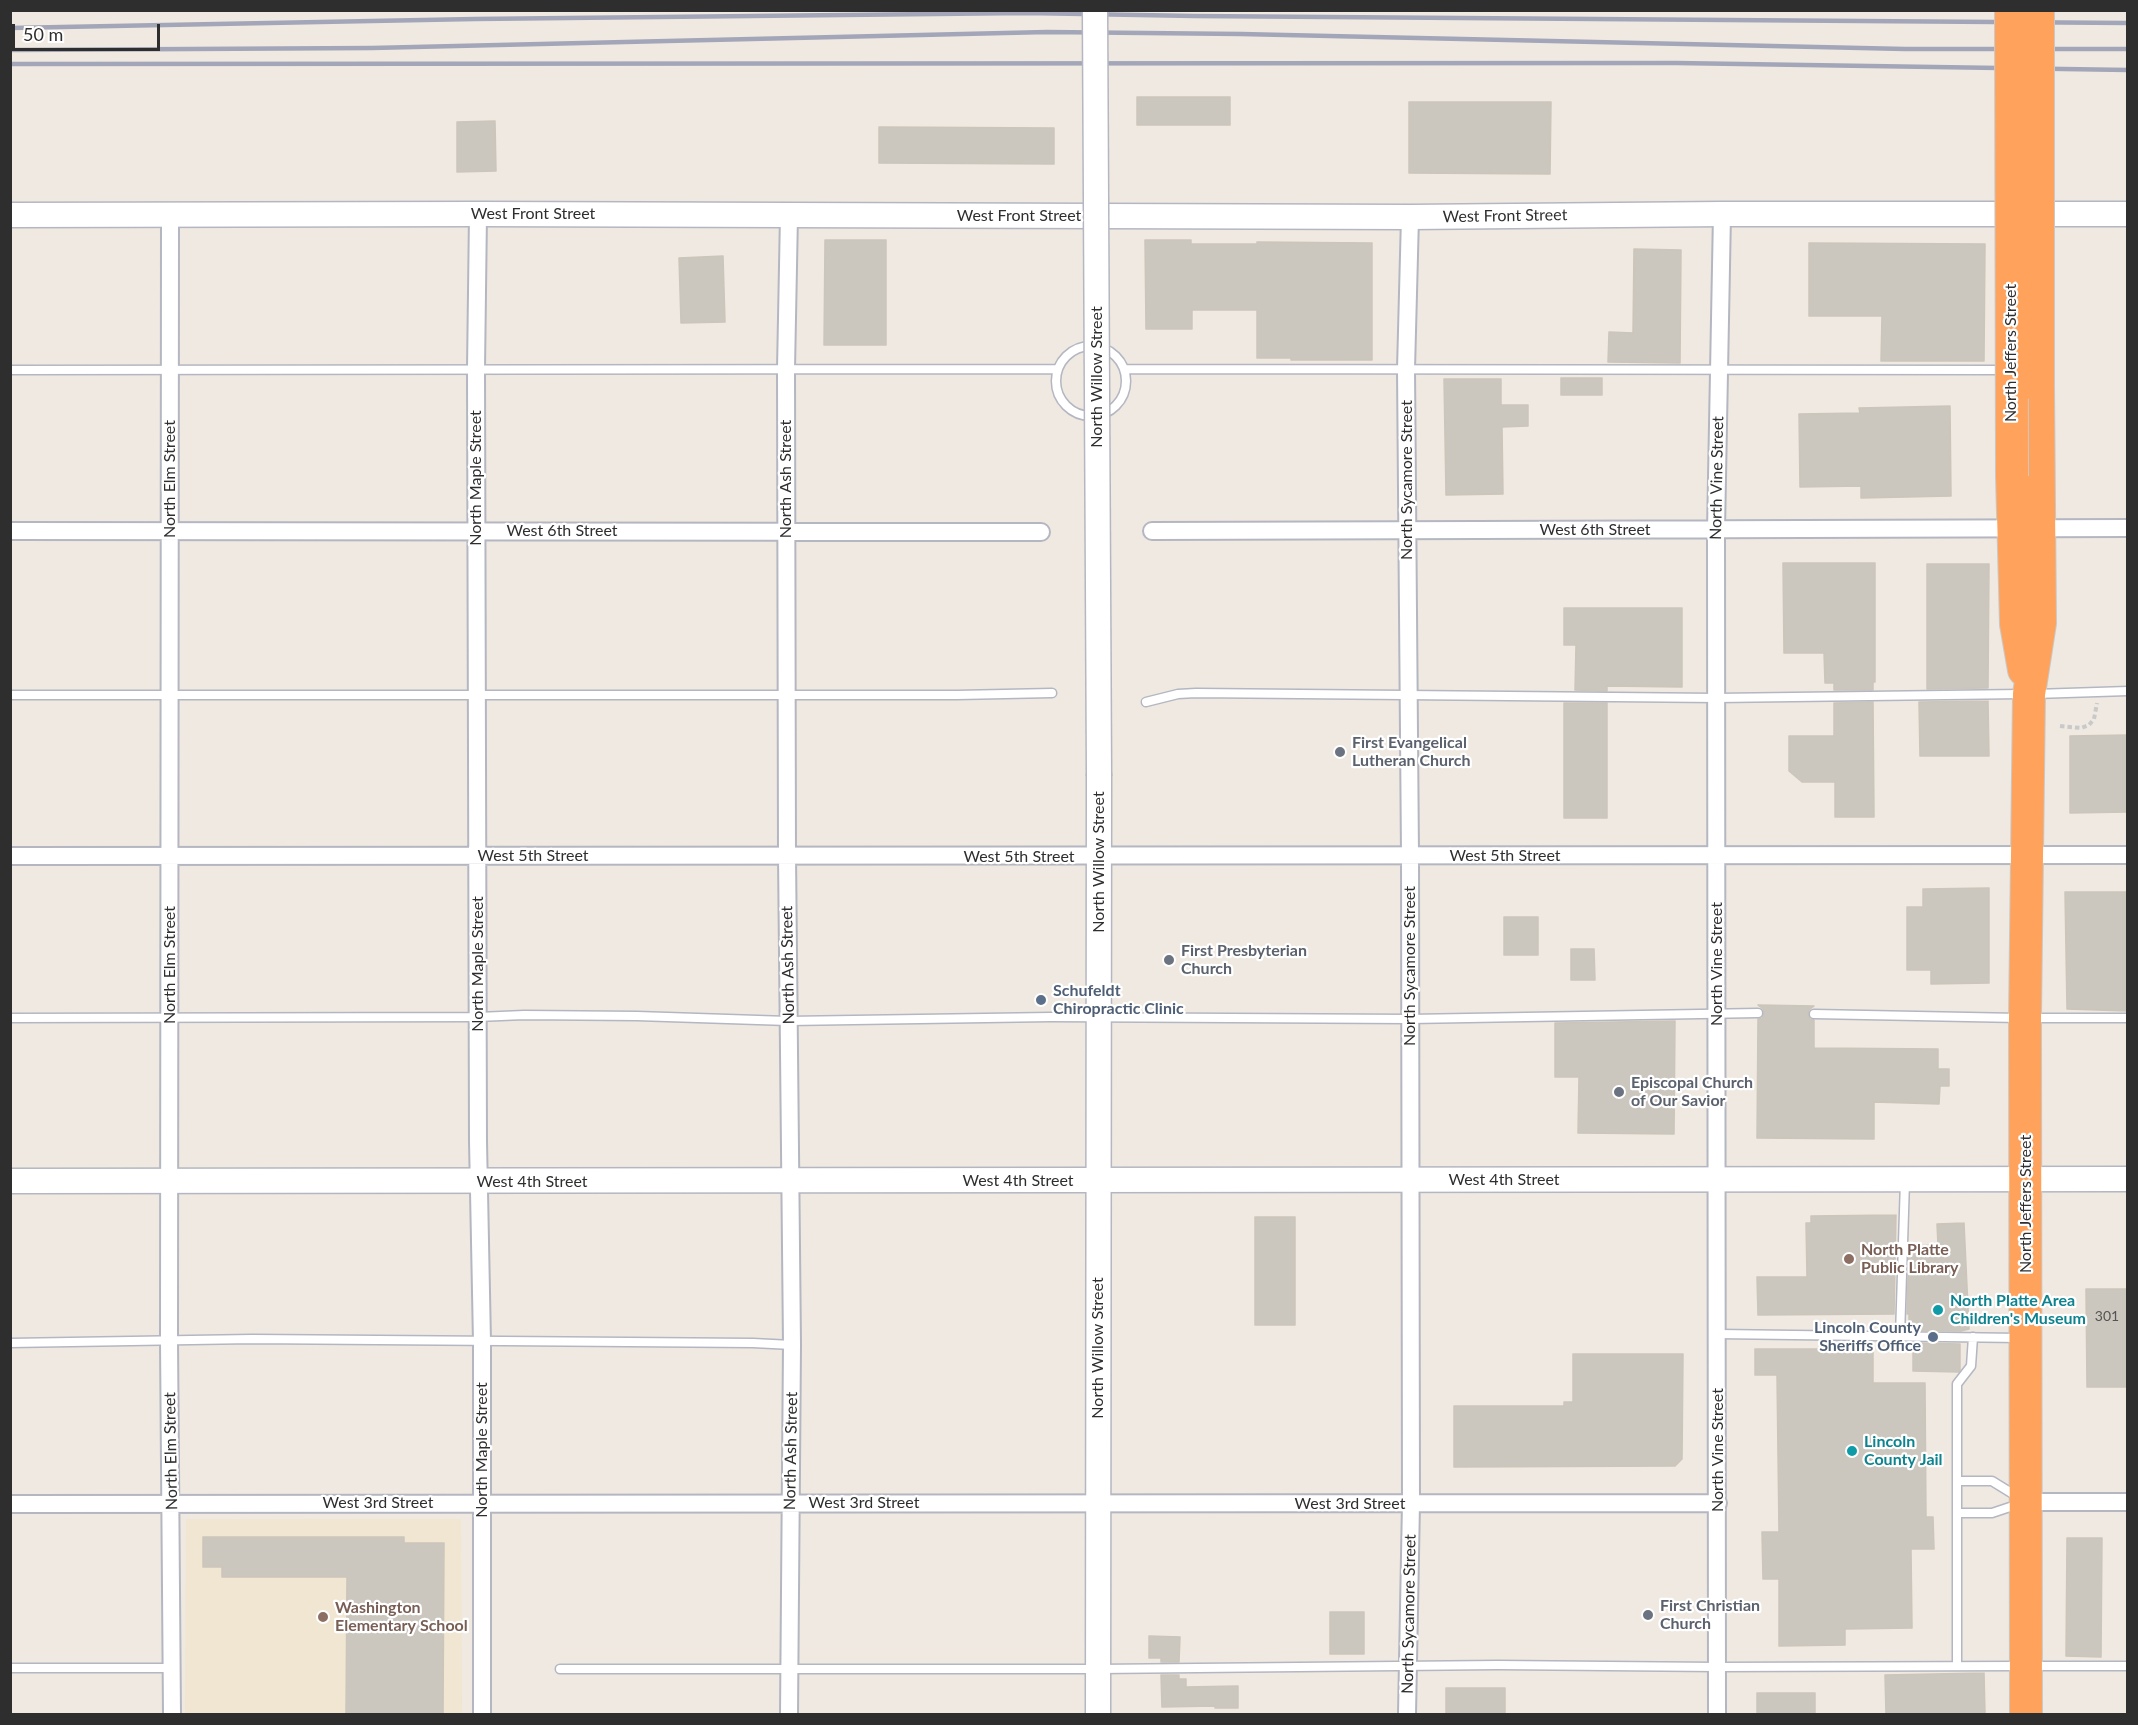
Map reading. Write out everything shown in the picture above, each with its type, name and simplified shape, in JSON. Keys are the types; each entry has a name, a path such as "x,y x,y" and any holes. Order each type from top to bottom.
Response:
{"highway":[{"name":"North Jeffers Street","path":"2011,10 2026,528 2040,623 2029,694 2025,1018 2026,1714"},
{"name":"North Jeffers Street","path":"2025,476 2038,10"}],"main road":[{"name":"North Willow Street","path":"1095,10 1099,776 1098,1714"},
{"name":"West Front Street","path":"10,215 1410,217 2127,213"},
{"name":"West 4th Street","path":"10,1181 2127,1179"}],"street":[{"name":"North Maple Street","path":"478,214 476,531 478,1182 482,1342 482,1714"},
{"name":"North Vine Street","path":"1717,1714 1716,530 1722,214"},
{"name":"North Ash Street","path":"789,215 786,369 788,1021 792,1345 789,1714"},
{"name":"North Elm Street","path":"170,216 169,1341 172,1714"},
{"name":"North Willow Street","path":"1091,216 1091,346"},
{"name":"North Sycamore Street","path":"1407,1714 1411,1503 1410,856 1406,369 1410,217"},
{"name":"West 6th Street","path":"1152,531 2127,528"},
{"name":"West 6th Street","path":"10,531 1041,532"},
{"name":"West 5th Street","path":"10,856 2127,855"},
{"path":"2026,1502 2127,1502"},
{"name":"West 3rd Street","path":"10,1504 1718,1503"}],"lane":[{"path":"1091,346 1103,348 1118,358 1124,369 1125,390 1118,403 1109,411 1097,415 1085,415 1073,411 1058,394 1056,383 1058,369 1064,358 1077,348 1091,346"},
{"path":"10,370 1058,369"},
{"path":"1124,369 1996,370"},
{"path":"1146,702 1178,694 1196,693 1717,698 2127,691"},
{"path":"10,695 1052,693"},
{"path":"10,1018 524,1015 788,1021 1099,1018 1410,1019 1758,1013"},
{"path":"1814,1014 2127,1018"},
{"path":"1900,1336 1905,1179"},
{"path":"1718,1334 2026,1338"},
{"path":"1957,1666 1958,1384 1971,1366 1973,1337"},
{"path":"10,1343 252,1340 753,1342 792,1345"},
{"path":"1958,1481 1992,1481 2026,1502"},
{"path":"1958,1513 1992,1513 2026,1502"},
{"path":"561,1669 1098,1669 1498,1665 2127,1666"},
{"path":"10,1668 172,1668"}],"path":[{"path":"2060,726 2081,728 2089,725 2097,711 2097,692"}],"shaded area":[{"name":"Washington Elementary School","path":"186,1519 461,1519 462,1714 185,1714"}],"building":[{"path":"1137,97 1230,97 1230,125 1137,125"},
{"path":"1409,102 1551,102 1550,174 1409,173"},
{"path":"495,121 496,171 457,172 457,122"},
{"path":"879,127 1054,128 1054,164 879,163"},
{"path":"825,240 886,240 886,345 824,345"},
{"path":"1145,240 1191,240 1191,244 1372,243 1372,360 1257,358 1257,310 1192,310 1192,329 1146,329"},
{"path":"1809,243 1985,244 1984,361 1881,361 1882,316 1809,316"},
{"path":"1634,249 1681,250 1680,363 1608,362 1609,332 1633,333"},
{"path":"723,256 725,322 681,323 679,258"},
{"path":"1561,378 1602,378 1602,395 1561,395"},
{"path":"1444,379 1501,379 1501,405 1528,405 1528,426 1502,427 1503,494 1446,495"},
{"path":"1950,406 1951,496 1861,498 1861,486 1800,487 1799,414 1860,413 1859,408"},
{"path":"1783,563 1875,563 1875,682 1873,682 1873,690 1834,690 1834,683 1825,683 1824,653 1784,653"},
{"path":"1927,564 1989,564 1988,688 1927,689"},
{"path":"1564,608 1682,608 1682,687 1607,686 1607,691 1575,690 1576,645 1564,645"},
{"path":"1988,701 1989,756 1920,756 1919,702"},
{"path":"1873,702 1874,817 1835,817 1835,782 1802,782 1789,771 1789,736 1834,736 1834,703"},
{"path":"1564,703 1607,703 1607,818 1564,818"},
{"path":"2127,735 2127,812 2070,813 2070,736"},
{"path":"1989,888 1989,983 1931,984 1931,970 1907,970 1907,907 1923,907 1923,889"},
{"path":"2065,892 2127,892 2127,1011 2067,1009"},
{"path":"1504,917 1538,917 1538,955 1504,955"},
{"path":"1571,949 1594,949 1595,980 1571,980"},
{"path":"1758,1005 1814,1006 1808,1014 1810,1019 1814,1020 1814,1048 1938,1049 1938,1069 1949,1069 1949,1086 1940,1086 1939,1104 1874,1102 1874,1139 1757,1138 1758,1019 1762,1018 1764,1013"},
{"path":"1675,1021 1674,1134 1578,1133 1579,1077 1555,1077 1555,1023"},
{"path":"1896,1215 1894,1314 1758,1315 1757,1277 1807,1277 1806,1223 1811,1223 1811,1216"},
{"path":"1255,1217 1295,1217 1295,1325 1255,1325"},
{"path":"1964,1223 1969,1329 1961,1331 1909,1330 1909,1314 1907,1314 1909,1246 1938,1245 1937,1224"},
{"path":"2086,1289 2127,1289 2127,1387 2087,1387"},
{"path":"1913,1343 1960,1344 1959,1372 1913,1371"},
{"name":"Lincoln County Jail","path":"1755,1349 1873,1349 1873,1383 1925,1383 1926,1517 1933,1517 1934,1549 1911,1549 1912,1628 1845,1629 1845,1645 1779,1646 1779,1579 1763,1579 1762,1532 1779,1532 1777,1375 1755,1375"},
{"path":"1573,1354 1683,1354 1682,1459 1675,1466 1454,1467 1454,1406 1564,1406 1564,1402 1573,1402"},
{"path":"203,1537 404,1537 404,1543 444,1543 443,1714 346,1714 347,1577 222,1577 222,1567 203,1567"},
{"path":"2067,1538 2102,1538 2101,1657 2066,1656"},
{"path":"1330,1612 1364,1612 1364,1654 1330,1654"},
{"path":"1149,1636 1180,1637 1179,1662 1161,1662 1161,1658 1149,1658"},
{"path":"1984,1673 1985,1714 1886,1714 1885,1675"},
{"path":"1161,1675 1179,1675 1179,1679 1186,1679 1186,1687 1238,1686 1238,1708 1162,1707"},
{"path":"1446,1688 1505,1688 1505,1714 1446,1714"},
{"path":"1757,1693 1815,1693 1815,1714 1757,1714"}],"railway":[{"path":"10,28 475,19 1027,13 2128,23"},
{"path":"10,50 372,48 1047,32 1241,34 1905,49 2128,49"},
{"path":"10,64 1676,63 2128,70"}],"place":[{"name":"First Evangelical Lutheran Church","path":"1340,752"},
{"name":"First Presbyterian Church","path":"1169,960"},
{"name":"Schufeldt Chiropractic Clinic","path":"1041,1000"},
{"name":"Episcopal Church of Our Savior","path":"1619,1092"},
{"name":"North Platte Public Library","path":"1849,1259"},
{"name":"North Platte Area Children's Museum","path":"1938,1310"},
{"name":"Lincoln County Sheriffs Office","path":"1933,1337"},
{"name":"Lincoln County Jail","path":"1852,1451"},
{"name":"First Christian Church","path":"1648,1615"},
{"name":"Washington Elementary School","path":"323,1617"}]}
